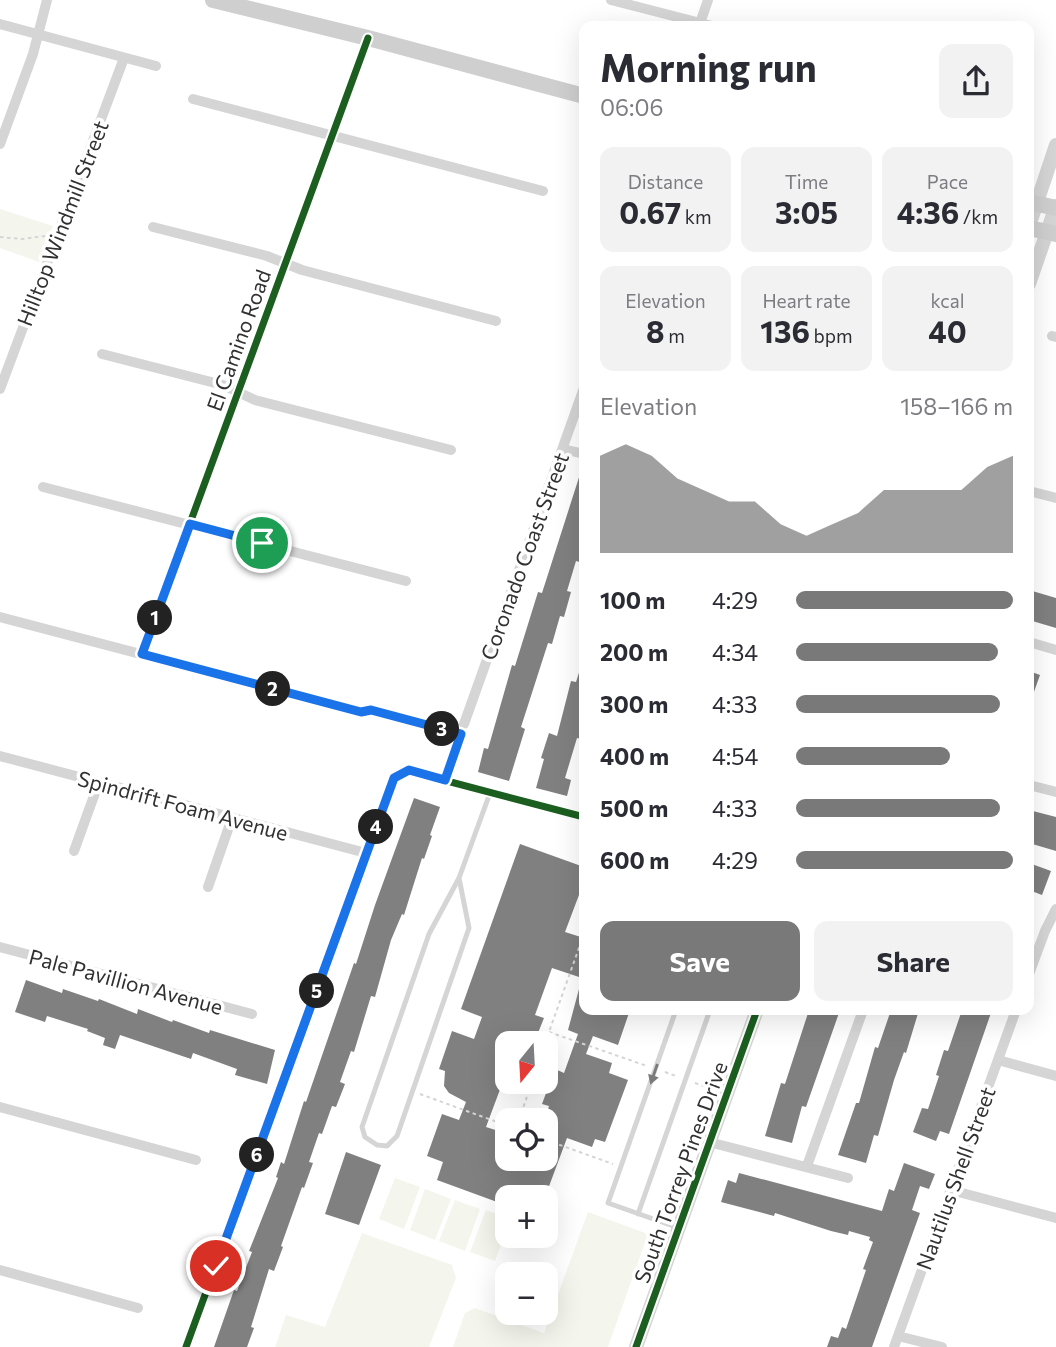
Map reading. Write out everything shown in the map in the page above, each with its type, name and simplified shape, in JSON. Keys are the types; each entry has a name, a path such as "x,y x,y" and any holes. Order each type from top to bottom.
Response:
{"main road":[{"path":"212,0 368,38 579,95"},
{"path":"1034,203 1056,207"},
{"path":"1034,228 1052,233"}],"street":[{"path":"0,144 33,54 47,0"},
{"path":"611,0 689,21"},
{"path":"705,21 708,0"},
{"path":"0,24 156,66"},
{"name":"El Camino Road","path":"142,654 368,38"},
{"name":"Hilltop Windmill Street","path":"0,388 124,58"},
{"path":"193,99 543,191"},
{"path":"1034,200 1056,145"},
{"path":"1034,273 1052,233 1056,207"},
{"path":"152,227 496,321"},
{"path":"102,354 223,385 255,400 451,450"},
{"name":"Coronado Coast Street","path":"464,724 579,403"},
{"path":"563,449 579,453"},
{"path":"43,487 406,581"},
{"path":"1034,492 1056,498"},
{"path":"0,617 361,712"},
{"path":"1034,643 1056,650"},
{"name":"Spindrift Foam Avenue","path":"0,756 366,853"},
{"path":"186,1347 394,778 409,770 579,816"},
{"path":"74,851 99,782"},
{"path":"1034,786 1056,792"},
{"path":"208,887 232,818"},
{"path":"1034,964 1050,932 1056,909"},
{"name":"Pale Pavillion Avenue","path":"0,947 252,1014"},
{"name":"South Torrey Pines Drive","path":"636,1347 755,1015"},
{"path":"807,1166 861,1015"},
{"name":"Nautilus Shell Street","path":"896,1341 1014,1015"},
{"path":"998,1060 1056,1076"},
{"path":"0,1107 196,1160"},
{"path":"709,1142 848,1178"},
{"path":"951,1190 1056,1218"},
{"path":"0,1270 138,1308"},
{"path":"896,1341 943,1347"}],"lane":[{"path":"460,878 469,928 397,1136 387,1146 377,1144 365,1137 362,1127 429,934 460,878 490,793"},
{"path":"674,1015 608,1203 679,1228"},
{"path":"638,1214 708,1015"}],"path":[{"path":"0,237 22,239 40,236 56,239"},
{"path":"361,712 371,710 461,734 445,780"},
{"path":"549,1031 579,948"},
{"path":"558,1035 727,1094"},
{"path":"412,1092 495,1121"},
{"path":"558,1144 621,1167"}],"shaded area":[{"path":"0,209 53,226 39,262 0,248"},
{"path":"395,1178 420,1187 404,1229 379,1219"},
{"path":"425,1189 451,1199 435,1240 410,1230"},
{"path":"455,1200 480,1209 465,1251 439,1241"},
{"path":"486,1210 495,1213 495,1248 500,1248 495,1261 470,1252"},
{"path":"588,1212 648,1234 608,1347 453,1347 465,1313 475,1308 495,1315 495,1325 522,1325 544,1333 547,1325 558,1325 558,1294"},
{"path":"362,1233 452,1265 456,1278 429,1347 275,1347 286,1315 325,1327"}],"building":[{"path":"579,477 579,562 576,561 567,591 571,592 564,617 560,616 552,644 548,643 521,727 525,729 509,781 478,772 484,748 488,749 512,665 515,666 538,592 542,593"},
{"path":"1034,591 1056,598 1056,628 1034,621"},
{"path":"579,672 579,738 565,778 571,780 567,796 536,788 549,733 557,736 571,681 576,682"},
{"path":"1034,673 1040,675 1034,692"},
{"path":"414,798 440,807 404,915 402,914 391,940 375,997 371,996 354,1052 351,1051 340,1082 345,1084 336,1107 332,1106 322,1134 319,1133 309,1162 313,1163 304,1188 302,1187 281,1246 283,1247 274,1271 269,1269 247,1347 214,1347 234,1290 237,1291 252,1252 249,1251 278,1178 276,1177 281,1162 284,1164 304,1101 306,1102"},
{"path":"1034,811 1056,817 1056,851 1034,844"},
{"path":"520,844 579,865 579,895 565,932 579,936 579,977 552,968 535,1015 544,1018 539,1031 495,1031 495,1094 498,1094 486,1127 495,1130 495,1171 555,1171 549,1185 495,1185 495,1201 437,1180 443,1162 427,1156 442,1114 459,1120 466,1102 449,1093 444,1086 445,1071 439,1069 452,1031 474,1039 482,1017 461,1009"},
{"path":"1034,865 1051,871 1042,895 1034,892"},
{"path":"26,980 62,993 63,989 98,1001 99,999 137,1014 138,1009 172,1022 173,1020 209,1033 210,1030 275,1050 267,1084 235,1075 237,1069 193,1053 191,1059 120,1035 115,1049 103,1045 105,1038 87,1031 88,1029 47,1016 45,1022 15,1012"},
{"path":"579,989 579,1015 628,1015 618,1045 593,1036 586,1054 612,1063 609,1073 628,1080 605,1142 595,1139 592,1147 567,1138 558,1162 558,1108 548,1108 542,1104 546,1094 558,1094 558,1070 564,1073 578,1034 568,1030"},
{"path":"807,1015 838,1015 806,1107 802,1106 792,1143 765,1136 781,1083 785,1084"},
{"path":"889,1015 917,1015 906,1053 904,1052 894,1080 878,1136 874,1135 866,1163 838,1155 856,1103 859,1103 875,1047 878,1048"},
{"path":"960,1015 990,1015 949,1134 940,1131 936,1141 913,1132 922,1108 928,1109 944,1050 948,1051"},
{"path":"346,1152 381,1165 359,1225 325,1214"},
{"path":"904,1163 935,1174 929,1189 920,1186 912,1210 920,1213 872,1347 827,1347 831,1336 838,1338 842,1327 846,1329 873,1242 869,1240 870,1237 849,1231 848,1235 775,1213 774,1216 721,1202 728,1180 736,1183 739,1173 882,1211 889,1189 894,1191"}],"cycle path":[{"path":"142,654 368,38"},
{"path":"186,1347 394,778 414,771 579,816"},
{"path":"636,1347 755,1015"}],"route":[{"path":"216,1266 389,788 394,778 409,770 445,780 461,734 371,710 361,712 142,654 190,524 262,543"}]}
